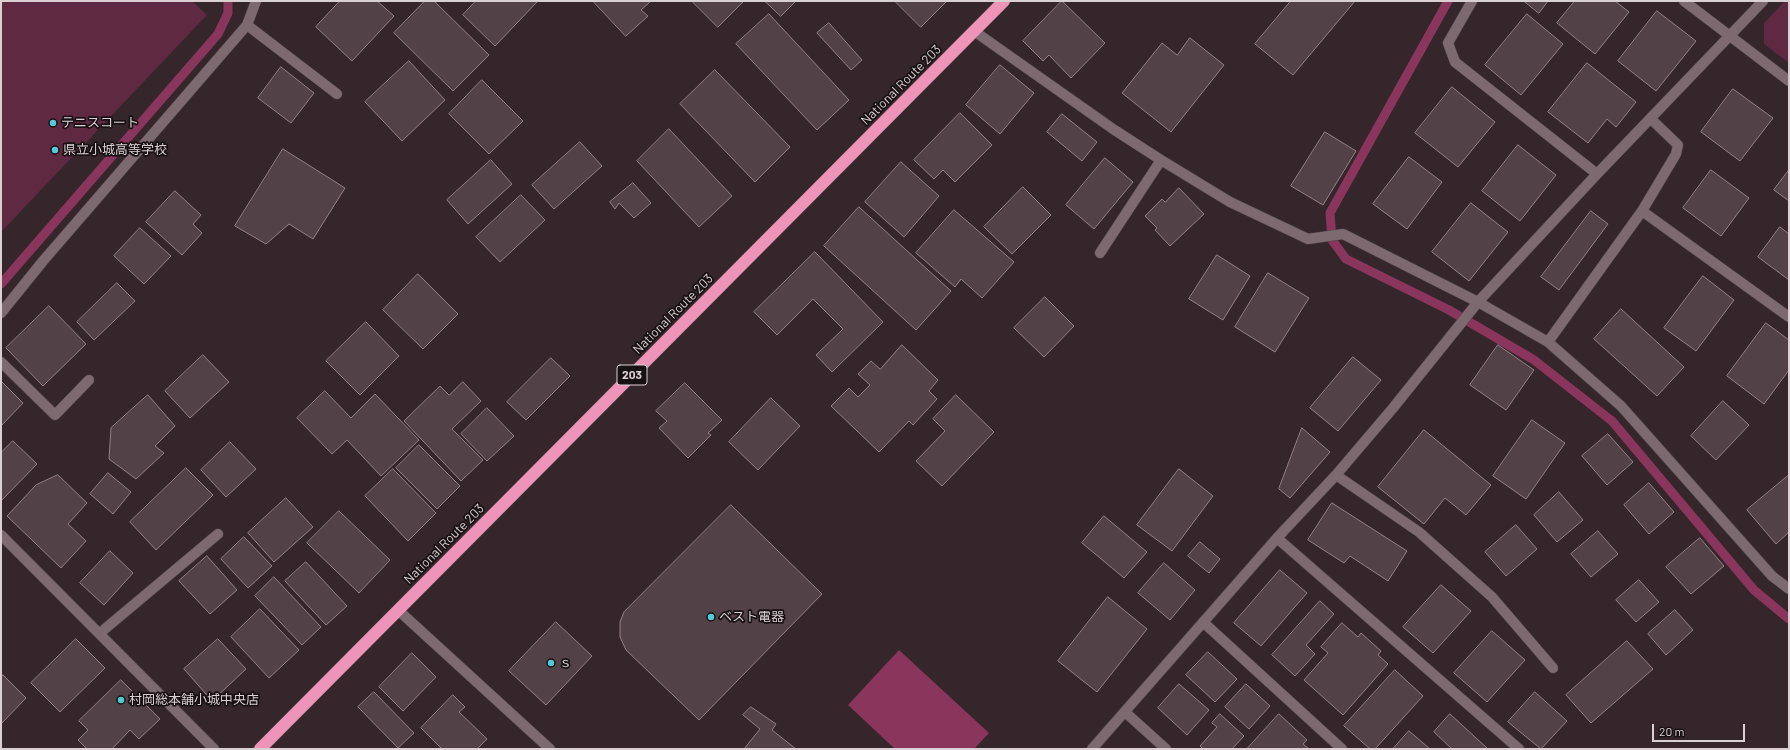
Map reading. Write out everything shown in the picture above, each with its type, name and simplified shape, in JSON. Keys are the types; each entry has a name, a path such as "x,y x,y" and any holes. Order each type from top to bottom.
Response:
{"highway":[{"name":"National Route 203","path":"260,749 1004,1"}],"street":[{"path":"1,313 43,261 247,25 256,1"},
{"path":"1472,1 1448,43 1455,62 1597,174"},
{"path":"1684,1 1789,81"},
{"path":"1092,749 1277,538 1336,475 1393,408 1478,302 1597,174 1763,1"},
{"path":"247,25 336,94"},
{"path":"974,31 1113,129 1230,202 1308,239 1343,234 1478,302 1548,342 1621,406 1772,576 1789,589"},
{"path":"1548,342 1642,211 1676,154 1678,145 1651,119"},
{"path":"1100,253 1161,160"},
{"path":"1642,211 1789,318"},
{"path":"1,362 55,414 89,380"},
{"path":"1336,475 1419,532 1492,597 1553,668"},
{"path":"100,633 218,534"},
{"path":"1,535 214,749"},
{"path":"1277,538 1519,749"},
{"path":"398,610 550,749"},
{"path":"1204,622 1342,749"},
{"path":"1125,712 1166,749"}],"shaded area":[{"name":"テニスコート","path":"1,1 192,1 207,15 1,232"},
{"path":"1785,1 1789,1 1789,63 1764,44 1764,23"},
{"path":"899,650 989,733 974,749 895,749 848,705"}],"building":[{"path":"340,1 377,1 394,16 352,61 316,27"},
{"path":"425,1 434,1 489,55 453,91 394,33"},
{"path":"476,1 538,1 495,46 463,15"},
{"path":"593,1 651,1 641,10 648,16 626,36"},
{"path":"692,1 744,1 718,27"},
{"path":"765,1 796,1 781,16"},
{"path":"895,1 947,1 921,27"},
{"path":"1062,1 1105,43 1071,78 1049,55 1043,61 1023,41"},
{"path":"1291,1 1355,1 1293,75 1255,44"},
{"path":"1524,1 1548,1 1539,13"},
{"path":"1575,1 1615,1 1629,12 1595,54 1557,23"},
{"path":"1657,11 1696,41 1656,91 1618,61"},
{"path":"769,14 849,100 817,130 736,44"},
{"path":"1527,14 1563,44 1521,95 1485,65"},
{"path":"829,23 862,60 851,70 817,33"},
{"path":"1190,38 1224,65 1171,132 1122,93 1162,43 1177,55"},
{"path":"409,61 445,100 402,141 365,102"},
{"path":"1587,63 1636,102 1616,127 1607,119 1588,143 1548,112"},
{"path":"1000,65 1034,93 1000,134 966,105"},
{"path":"281,67 314,93 291,123 258,98"},
{"path":"715,70 790,147 755,182 680,104"},
{"path":"482,80 523,121 489,154 449,114"},
{"path":"1452,87 1495,122 1458,167 1415,133"},
{"path":"1733,89 1773,118 1740,161 1701,132"},
{"path":"960,113 992,145 955,182 943,170 934,179 914,160"},
{"path":"1062,114 1097,142 1082,161 1047,132"},
{"path":"669,129 732,196 699,227 637,161"},
{"path":"1325,132 1356,151 1323,205 1291,186"},
{"path":"580,142 602,166 554,209 532,185"},
{"path":"1518,145 1556,175 1520,221 1482,191"},
{"path":"283,149 345,188 313,239 289,224 266,244 235,226"},
{"path":"1409,157 1442,182 1407,229 1373,204"},
{"path":"1105,158 1133,182 1094,229 1066,205"},
{"path":"491,160 512,184 468,224 447,200"},
{"path":"901,162 939,196 904,237 865,202"},
{"path":"1711,170 1749,198 1721,236 1683,208"},
{"path":"1789,170 1789,201 1774,190"},
{"path":"633,183 651,203 634,218 619,203 615,209 610,202"},
{"path":"1023,187 1051,215 1012,254 984,227"},
{"path":"1179,188 1204,214 1170,246 1155,230 1157,228 1145,216 1162,199 1165,202"},
{"path":"175,191 201,215 193,224 202,233 182,255 146,222"},
{"path":"521,195 545,220 500,262 476,237"},
{"path":"1471,203 1508,232 1469,281 1432,252"},
{"path":"859,207 951,291 916,330 824,246"},
{"path":"954,210 1014,262 982,298 961,279 955,287 916,253"},
{"path":"1591,211 1608,224 1559,290 1541,277"},
{"path":"1780,227 1789,234 1789,280 1758,257"},
{"path":"140,228 171,256 144,284 114,256"},
{"path":"815,252 883,322 832,372 816,355 843,329 813,299 777,335 754,312"},
{"path":"1217,255 1250,276 1223,320 1189,299"},
{"path":"1268,273 1309,298 1275,352 1235,327"},
{"path":"418,274 458,314 423,349 383,310"},
{"path":"1703,276 1734,300 1696,351 1664,328"},
{"path":"117,283 135,301 94,340 77,322"},
{"path":"1045,297 1074,326 1044,357 1014,328"},
{"path":"49,306 86,344 43,386 6,348"},
{"path":"1621,309 1684,367 1657,396 1594,339"},
{"path":"366,322 399,356 360,395 326,361"},
{"path":"1766,323 1789,340 1789,370 1764,404 1727,376"},
{"path":"902,345 938,380 929,391 937,399 913,425 909,421 879,452 831,406 849,388 858,397 870,385 858,374 871,361 880,369"},
{"path":"1498,345 1534,370 1506,410 1470,385"},
{"path":"203,355 229,382 190,418 165,391"},
{"path":"1353,357 1381,380 1338,431 1310,408"},
{"path":"551,358 570,376 526,420 507,402"},
{"path":"1,381 23,403 1,426"},
{"path":"463,382 481,401 452,429 483,460 461,481 404,421 440,386 449,395"},
{"path":"685,383 722,420 708,433 711,435 688,458 659,428 667,421 656,411"},
{"path":"325,391 351,418 375,394 419,440 381,476 347,440 332,454 297,418"},
{"path":"148,395 175,426 155,446 164,453 136,479 109,459 111,428"},
{"path":"956,395 994,432 942,486 916,461 945,431 933,419"},
{"path":"771,398 800,426 758,470 729,442"},
{"path":"1723,401 1749,425 1716,460 1691,436"},
{"path":"487,408 514,436 487,461 461,434"},
{"path":"1532,420 1565,443 1526,499 1493,476"},
{"path":"1302,428 1330,452 1290,498 1279,489"},
{"path":"1424,430 1491,485 1466,515 1445,498 1424,524 1378,487"},
{"path":"1608,434 1633,462 1607,485 1582,456"},
{"path":"13,441 37,464 2,500 1,453"},
{"path":"230,442 256,469 226,497 201,470"},
{"path":"419,445 460,486 437,509 396,468"},
{"path":"186,468 213,495 156,550 130,522"},
{"path":"393,469 436,513 408,541 365,496"},
{"path":"1179,469 1213,496 1172,551 1137,525"},
{"path":"108,473 131,492 113,514 90,494"},
{"path":"58,475 87,503 68,524 86,541 61,568 7,516 36,485"},
{"path":"1789,475 1789,532 1776,544 1747,510"},
{"path":"1649,483 1674,512 1649,534 1624,505"},
{"path":"1559,492 1583,520 1557,542 1534,515"},
{"path":"286,498 313,527 274,562 248,533"},
{"path":"1332,503 1407,551 1388,581 1350,556 1344,563 1308,540"},
{"name":"ベスト電器","path":"731,505 822,594 699,720 626,650 620,637 620,622 624,612"},
{"path":"339,511 390,560 359,593 307,543"},
{"path":"1104,516 1147,552 1124,578 1082,543"},
{"path":"1516,525 1537,549 1506,576 1485,552"},
{"path":"1598,531 1618,554 1591,577 1571,554"},
{"path":"244,537 272,566 248,588 221,559"},
{"path":"1700,538 1724,566 1691,594 1666,567"},
{"path":"1200,542 1220,559 1209,573 1188,556"},
{"path":"110,551 133,573 104,605 80,583"},
{"path":"207,556 237,590 210,614 179,581"},
{"path":"306,562 347,606 326,625 285,581"},
{"path":"1164,563 1195,590 1170,620 1138,593"},
{"path":"1280,570 1307,593 1261,646 1234,623"},
{"path":"274,577 321,627 302,645 255,596"},
{"path":"1639,580 1659,602 1636,622 1616,600"},
{"path":"1441,585 1471,611 1433,653 1403,627"},
{"path":"1108,597 1147,629 1097,692 1058,661"},
{"path":"1320,601 1334,614 1306,645 1315,654 1295,676 1272,655"},
{"path":"260,609 299,650 269,678 231,637"},
{"path":"1675,610 1693,630 1666,655 1648,634"},
{"name":"ｓ","path":"556,622 592,656 546,705 509,671"},
{"path":"1342,623 1358,637 1361,633 1381,651 1378,655 1388,664 1343,715 1304,680 1328,653 1321,647"},
{"path":"1492,631 1525,660 1487,702 1454,673"},
{"path":"76,639 105,668 60,712 31,683"},
{"path":"218,639 246,669 212,701 184,669"},
{"path":"1627,641 1653,669 1591,723 1566,695"},
{"path":"1208,652 1237,679 1215,702 1186,675"},
{"path":"412,653 436,677 403,711 379,687"},
{"path":"1395,670 1423,696 1375,749 1370,749 1344,726"},
{"path":"3,675 26,698 1,724 1,678"},
{"name":"村岡総本舗小城中央店","path":"121,680 160,719 139,739 130,730 112,749 87,749 78,740 88,730 79,721"},
{"path":"1179,684 1209,710 1187,735 1158,708"},
{"path":"1246,684 1270,706 1249,729 1225,707"},
{"path":"374,692 414,733 398,748 358,707"},
{"path":"1535,692 1567,721 1541,749 1508,722"},
{"path":"453,695 465,707 459,712 487,739 477,749 442,749 421,728"},
{"path":"751,707 776,724 772,730 796,749 744,749 760,729 743,715"},
{"path":"1220,714 1244,736 1232,749 1203,749 1200,746 1217,727 1212,723"},
{"path":"1279,714 1307,740 1303,744 1309,749 1247,749"},
{"path":"1450,714 1488,749 1452,749 1434,732"},
{"path":"1409,731 1430,749 1393,749"}],"waterway":[{"path":"1,284 218,34 228,13 228,1"},
{"path":"1448,1 1330,213 1332,240 1346,259 1449,310 1534,360 1612,421 1754,590 1789,619"}],"place":[{"name":"テニスコート","path":"53,123"},
{"name":"県立小城高等学校","path":"55,150"},
{"name":"ベスト電器","path":"711,617"},
{"name":"ｓ","path":"551,663"},
{"name":"村岡総本舗小城中央店","path":"121,700"}]}
